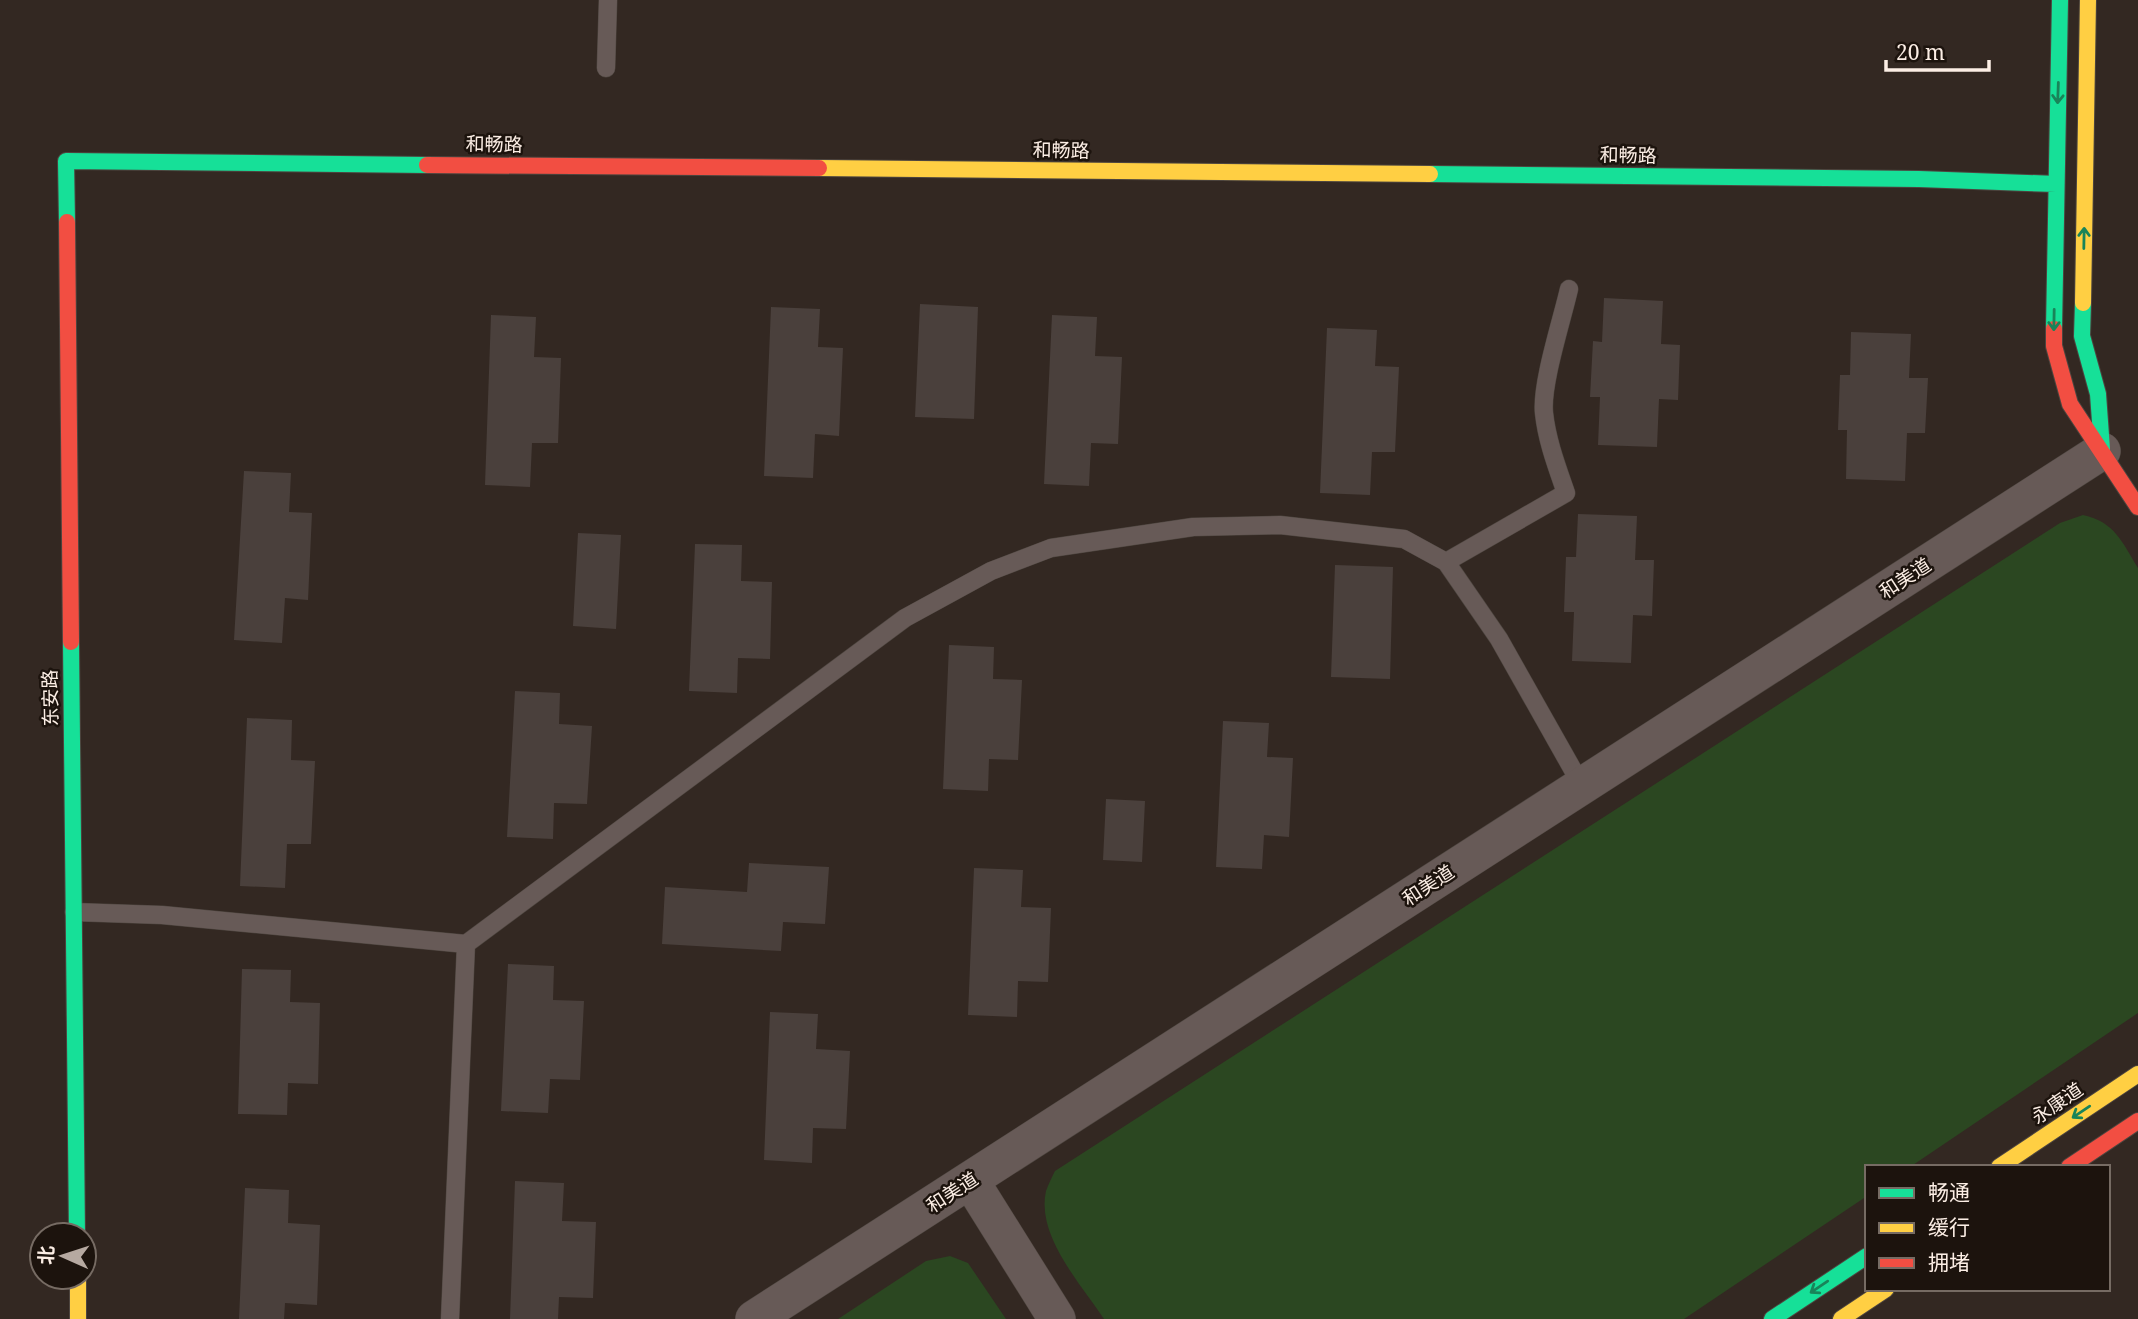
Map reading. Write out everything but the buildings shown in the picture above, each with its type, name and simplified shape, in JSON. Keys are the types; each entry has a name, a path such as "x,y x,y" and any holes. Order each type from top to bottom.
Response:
{"street":[{"path":"2060,0 2054,346 2070,404 2138,508"},
{"path":"2088,0 2082,336 2098,394 2102,451"},
{"name":"和畅路","path":"66,161 1919,178 2056,184"},
{"name":"东安路","path":"66,161 77,1221"},
{"name":"和美道","path":"754,1319 2102,451"},
{"name":"永康道","path":"2002,1165 2138,1074"},
{"path":"2073,1165 2138,1121"},
{"path":"970,1180 1057,1319"},
{"path":"1772,1319 1865,1256"},
{"path":"78,1291 78,1319"},
{"path":"1841,1319 1883,1291"}],"lane":[{"path":"606,68 608,0"},
{"path":"1446,562 1566,493 1550,446 1543,410 1549,372 1569,289"},
{"path":"74,912 162,915 466,944 905,618 992,571 1051,548 1193,527 1280,525 1404,539 1446,562 1499,639 1583,786"},
{"path":"450,1319 466,944"}],"green space":[{"path":"2083,515 2103,523 2116,534 2138,568 2138,1013 1913,1165 1865,1165 1865,1197 1684,1319 1104,1319 1063,1259 1048,1225 1046,1191 1055,1171 2060,523"},
{"path":"950,1256 968,1263 1006,1319 838,1319 926,1261"}],"traffic: fast":[{"path":"2054,329 2060,0"},
{"path":"67,222 66,161 427,165"},
{"path":"1430,174 1919,179 2056,184"},
{"path":"2083,303 2082,336 2098,394 2102,449"},
{"path":"71,642 77,1221"},
{"path":"1772,1319 1865,1257"}],"traffic: slow":[{"path":"2083,303 2088,0"},
{"path":"819,168 1430,174"},
{"path":"2002,1165 2138,1074"},
{"path":"78,1291 78,1319"},
{"path":"1841,1319 1883,1291"}],"traffic: jam":[{"path":"427,165 819,168"},
{"path":"67,222 71,642"},
{"path":"2054,329 2054,346 2070,404 2138,507"},
{"path":"2072,1165 2138,1121"}]}
